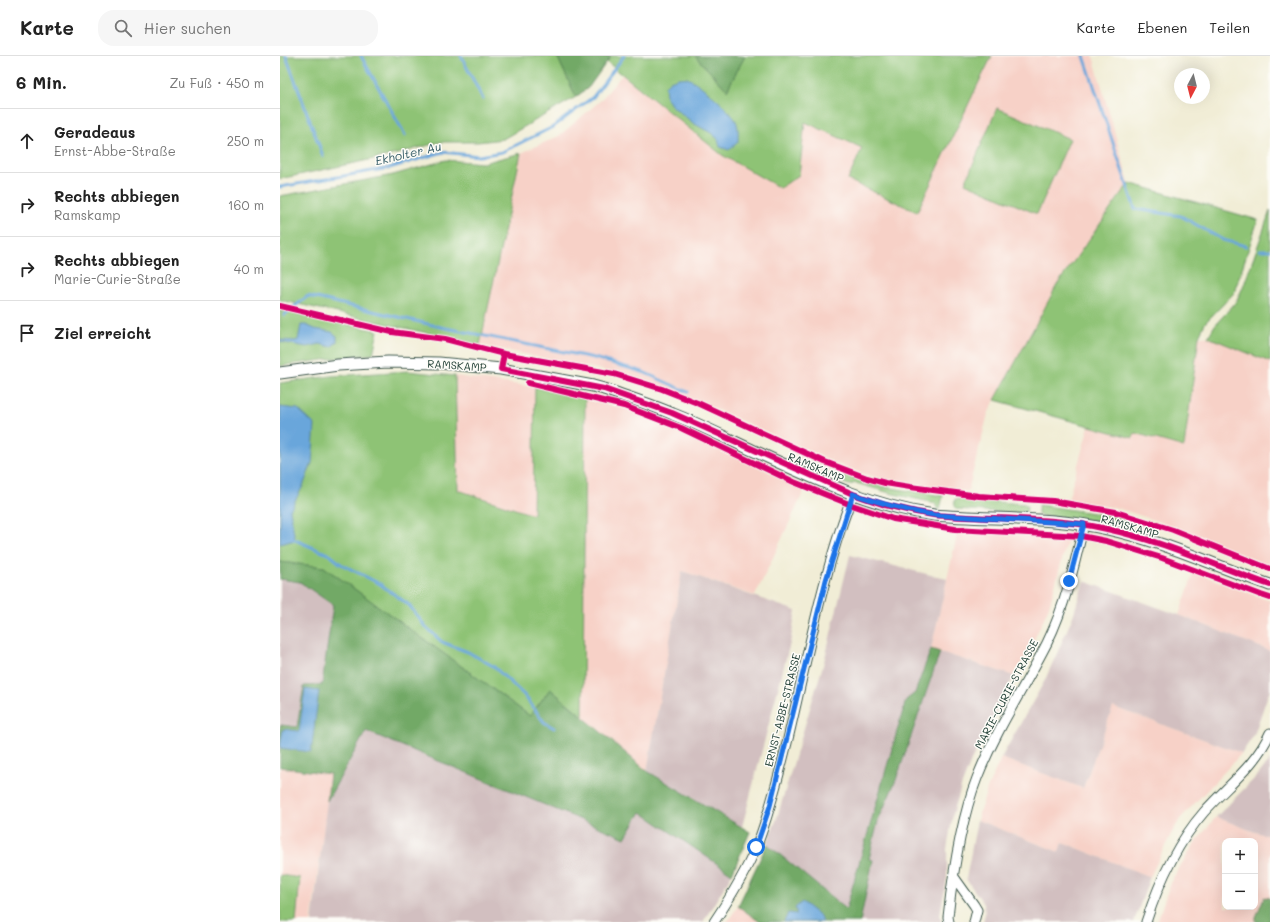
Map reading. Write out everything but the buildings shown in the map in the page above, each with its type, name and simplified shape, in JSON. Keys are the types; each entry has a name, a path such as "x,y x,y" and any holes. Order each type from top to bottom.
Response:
{"street":[{"name":"RAMSKAMP","path":"280,373 338,365 388,362 439,363 501,369 593,386 672,413 853,494 885,505 934,515 1084,524 1142,539 1270,585"},
{"name":"ERNST-ABBE-STRASSE","path":"714,922 745,869 764,826 782,763 826,580 853,494"},
{"name":"MARIE-CURIE-STRASSE","path":"949,922 948,917 954,877 964,823 975,783 991,746 1048,642 1059,615 1084,524"},
{"path":"1146,922 1176,849 1204,812 1255,758 1263,748 1270,733"},
{"path":"954,877 974,905 976,910 974,922"}],"shaded area":[{"path":"992,56 1093,56 1129,183 1057,285 995,400 988,414 968,491 884,479 869,475 847,468 709,406 622,374 480,345 521,153 559,136 600,101 622,75 722,154 780,188 799,175 804,122 978,81"},
{"path":"1199,336 1208,337 1270,362 1270,566 1170,525 1117,508 1068,500 1089,426 1133,438 1134,433 1184,447"},
{"path":"455,376 535,387 533,515 458,490"},
{"path":"585,399 626,409 674,428 805,489 755,596 682,571 647,771 583,716"},
{"path":"958,531 1064,537 1067,542 1049,607 1032,644 1014,676 931,649"},
{"path":"850,555 947,579 931,649 915,693 906,700 846,909 767,844 776,821 824,662"},
{"path":"280,562 355,590 331,774 280,767"},
{"path":"682,571 796,611 790,643 742,827 647,771"},
{"path":"1194,572 1270,601 1270,651 1179,615"},
{"path":"1084,581 1179,615 1270,651 1270,689 1254,735 1242,753 1113,707 1083,788 1001,758 1044,682 1073,616"},
{"path":"940,652 1014,676 971,761 961,787 953,814 947,849 947,878 940,914 941,922 860,922 873,860 868,859 878,821 896,780"},
{"path":"1113,707 1242,753 1180,819 1150,877 1062,842 1059,852 977,820 987,789 1001,758 1083,788"},
{"path":"366,731 625,837 641,812 732,874 703,922 312,922 327,801"},
{"path":"1270,760 1270,836 1255,832 1216,817 1258,775"},
{"path":"280,767 331,774 311,922 280,922"},
{"path":"1216,817 1255,832 1270,836 1270,898 1264,897 1256,917 1256,922 1157,922 1173,878 1195,843"},
{"path":"977,820 1059,852 1062,842 1150,877 1134,922 983,922 985,914 984,904 966,879"},
{"path":"738,906 760,922 727,922"}],"green space":[{"path":"280,56 557,56 576,97 503,139 478,142 440,142 397,154 280,179"},
{"path":"557,56 611,56 589,87 576,97"},
{"path":"611,56 695,56 727,90 745,56 992,56 917,212 848,180 862,148 805,122 799,175 780,188 722,155 607,62"},
{"path":"695,56 745,56 727,90"},
{"path":"997,108 1070,139 1037,214 965,183"},
{"path":"521,153 480,345 280,300 280,196 393,175 446,160 483,163"},
{"path":"1129,183 1258,220 1234,293 1205,323 1199,336 1184,447 1135,433 1133,438 995,400 1057,285"},
{"path":"1270,211 1270,362 1208,337 1215,325 1236,302 1244,285"},
{"path":"280,310 378,331 373,354 280,366"},
{"path":"408,371 455,376 458,490 533,515 535,387 585,399 583,716 550,689 530,716 324,567 280,562 280,383 331,376"},
{"path":"844,475 884,487 943,496 940,509 937,509 935,503 893,494 856,483 849,485 843,483 841,481"},
{"path":"955,499 1025,504 1027,507 1026,513 1024,514 957,509 954,504"},
{"path":"1039,505 1121,517 1123,524 1122,526 1084,519 1040,516 1038,514"},
{"path":"280,562 324,567 530,716 550,689 647,771 750,832 732,874 641,812 625,838 366,731 327,801 330,774 280,767 280,727 281,725 297,727 304,686 322,685 333,605 300,582 280,579"},
{"path":"931,649 940,652 896,780 878,821 869,859 873,860 860,922 760,922 738,906 767,844 846,909 906,700 915,693"},
{"path":"280,875 300,878 296,922 280,922"},
{"path":"1264,897 1270,898 1270,922 1256,922 1256,917"}],"water":[{"path":"678,78 692,80 714,97 733,116 738,126 738,142 729,150 720,147 718,139 711,133 693,123 671,105 666,97 665,86 670,81"},
{"path":"301,325 332,332 337,336 337,342 331,347 320,344 307,347 280,342 280,340 298,340"},
{"path":"280,407 298,409 315,425 312,463 303,486 290,510 295,540 280,544"},
{"path":"305,689 319,691 311,752 280,748 283,729 299,731"},
{"path":"802,902 820,916 822,922 784,922 788,913 797,914 795,908"}],"waterway":[{"path":"286,56 323,156"},
{"path":"361,56 405,135"},
{"path":"461,56 483,99"},
{"name":"Ekholter Au","path":"280,187 389,168 443,152 479,156 502,152 553,127 593,97 624,56"},
{"path":"1084,56 1135,209 1181,216 1223,240 1246,246"},
{"path":"1260,250 1270,250"},
{"path":"284,315 308,296 441,327 594,358 643,372 688,392"},
{"path":"293,539 330,555 341,564 380,584 409,605 424,625 442,642 468,652 493,666 524,695 544,722 554,728"}],"cycle path":[{"path":"280,306 392,332 445,339 504,354 614,374 662,389 700,404 825,462 867,478 885,483 910,487 979,496 1053,501 1116,512 1173,530 1270,569"},
{"path":"504,354 501,369 604,389 672,413 853,494 885,505 934,515 1042,520 1107,529 1169,547 1270,585"},
{"path":"528,383 624,406 681,428 794,482 849,504 893,519 955,529 1081,536 1106,541 1162,558 1270,598"}],"route":[{"path":"756,847 770,806 826,580 853,494 885,505 934,515 1084,524 1069,581"}]}
